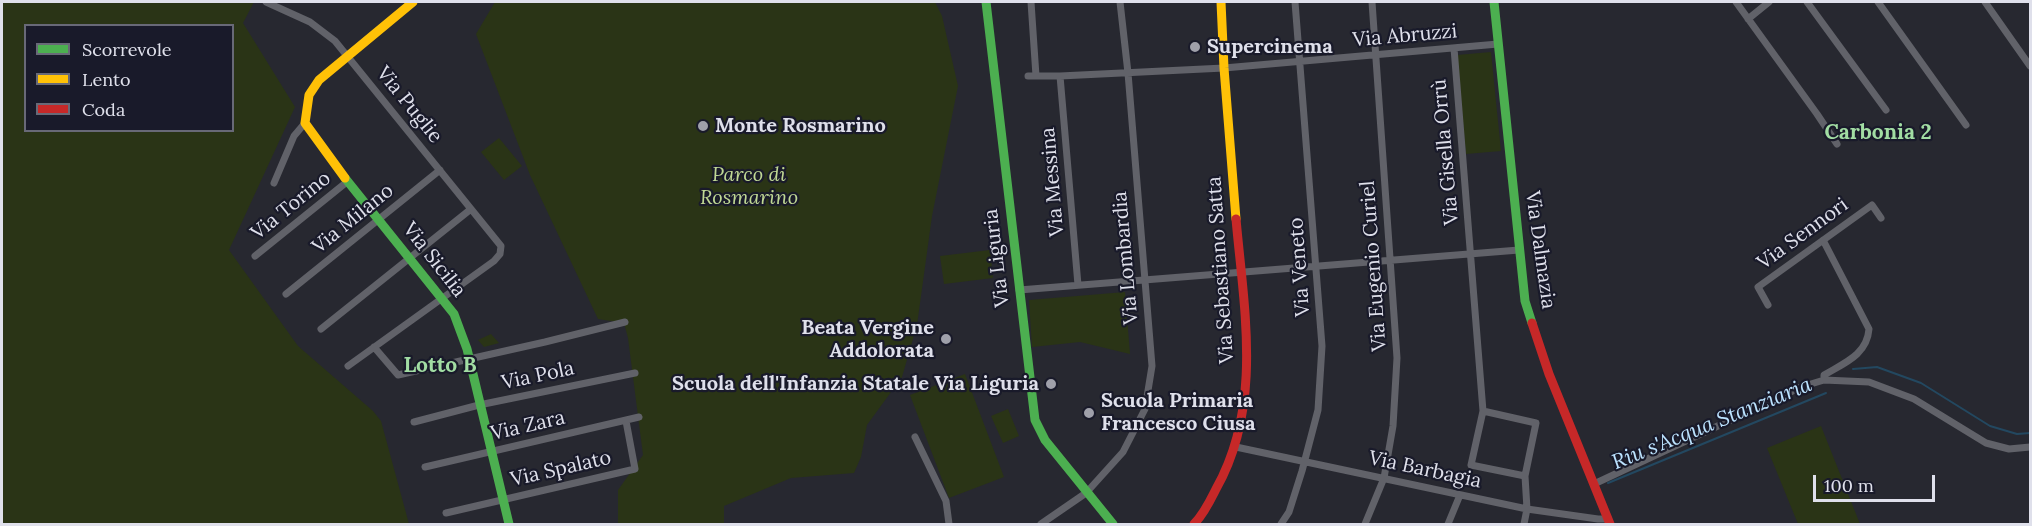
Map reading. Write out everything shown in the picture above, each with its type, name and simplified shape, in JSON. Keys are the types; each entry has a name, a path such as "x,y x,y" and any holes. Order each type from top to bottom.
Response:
{"street":[{"name":"Via Puglie","path":"266,2 310,22 335,41 501,246 500,254 494,261 442,298"},
{"path":"274,183 294,136 304,123 309,95 319,80 413,2"},
{"name":"Via Liguria","path":"986,2 1035,420 1044,440 1113,525"},
{"name":"Via Abruzzi","path":"1031,2 1032,76 1224,68 1498,44"},
{"name":"Via Lombardia","path":"1041,525 1086,493 1123,452 1145,409 1152,366 1120,2"},
{"name":"Via Sebastiano Satta","path":"1194,525 1224,476 1236,447 1245,402 1248,357 1224,68 1221,2"},
{"name":"Via Veneto","path":"1281,525 1289,512 1318,410 1322,346 1295,2"},
{"name":"Via Eugenio Curiel","path":"1365,525 1384,478 1393,426 1397,358 1372,2"},
{"name":"Via Dalmazia","path":"1494,2 1525,302 1549,374 1609,522"},
{"path":"1736,2 1837,144"},
{"path":"1748,19 1769,2"},
{"path":"1807,2 1886,110"},
{"path":"1878,2 1966,125"},
{"path":"1985,2 2031,66"},
{"name":"Via Gisella Orrù","path":"1454,48 1483,411 1471,465 1525,476"},
{"name":"Via Messina","path":"1060,76 1078,285"},
{"name":"Via Sicilia","path":"304,123 454,314 464,336 470,358 509,525"},
{"name":"Via Milano","path":"286,294 440,170"},
{"name":"Via Torino","path":"255,256 348,181"},
{"name":"Via Sennori","path":"1768,304 1758,287 1872,205 1881,218"},
{"path":"321,329 471,209"},
{"path":"1823,240 1869,330 1868,342 1860,352 1824,375 1824,380"},
{"path":"1019,290 1519,250"},
{"path":"348,366 442,298"},
{"path":"374,347 398,375 625,322"},
{"name":"Via Pola","path":"414,422 481,405 635,373"},
{"path":"1594,484 1801,387 1824,380 1869,382 1914,399 1986,442 2009,449 2031,447"},
{"path":"1483,411 1536,423 1525,476 1527,508 1524,525"},
{"name":"Via Zara","path":"425,467 639,417"},
{"name":"Via Spalato","path":"446,513 635,469 626,421"},
{"path":"915,437 946,501 949,525"},
{"name":"Via Barbagia","path":"1236,447 1460,495 1609,522"},
{"path":"1448,525 1460,495"}],"green space":[{"path":"2,2 254,2 243,23 295,107 229,250 298,346 373,411 381,421 409,524 2,524"},
{"name":"Parco di Rosmarino","path":"495,2 935,2 942,16 958,86 932,216 917,325 902,377 867,425 861,457 854,473 791,478 724,506 724,524 618,524 618,490 643,455 628,338 624,323 598,319 530,175 476,34"},
{"path":"1491,52 1501,151 1466,154 1457,55"},
{"path":"499,138 522,166 504,180 481,152"},
{"path":"990,250 993,278 944,284 940,256"},
{"path":"1125,292 1130,354 1080,342 1032,347 1029,300"},
{"path":"491,334 499,343 484,347 478,340"},
{"path":"965,374 1004,477 949,498 910,395"},
{"path":"1008,409 1019,436 1003,443 991,416"},
{"path":"1821,426 1860,524 1798,524 1767,448"}],"waterway":[{"name":"Riu s'Acqua Stanziaria","path":"1853,369 1877,367 1921,383 1990,426 2017,434 2030,433"},
{"name":"Riu s'Acqua Stanziaria","path":"1608,483 1826,393"}],"traffic: fast":[{"path":"986,2 1035,420 1045,440 1113,524"},
{"path":"1494,2 1525,301 1532,323"},
{"path":"345,178 454,314 467,349 509,524"}],"traffic: slow":[{"path":"345,178 305,123 309,95 319,80 413,2"},
{"path":"1221,2 1236,219"}],"traffic: jam":[{"path":"1194,524 1209,503 1231,457 1240,424 1245,391 1246,322 1236,219"},
{"path":"1532,323 1549,374 1610,524"}],"place":[{"name":"Supercinema","path":"1195,47"},
{"name":"Monte Rosmarino","path":"703,126"},
{"name":"Beata Vergine Addolorata","path":"946,339"},
{"name":"Scuola dell'Infanzia Statale Via Liguria","path":"1051,384"},
{"name":"Scuola Primaria Francesco Ciusa","path":"1089,413"}],"district":[{"name":"Carbonia 2","path":"1878,133"},
{"name":"Lotto B","path":"440,366"}]}
